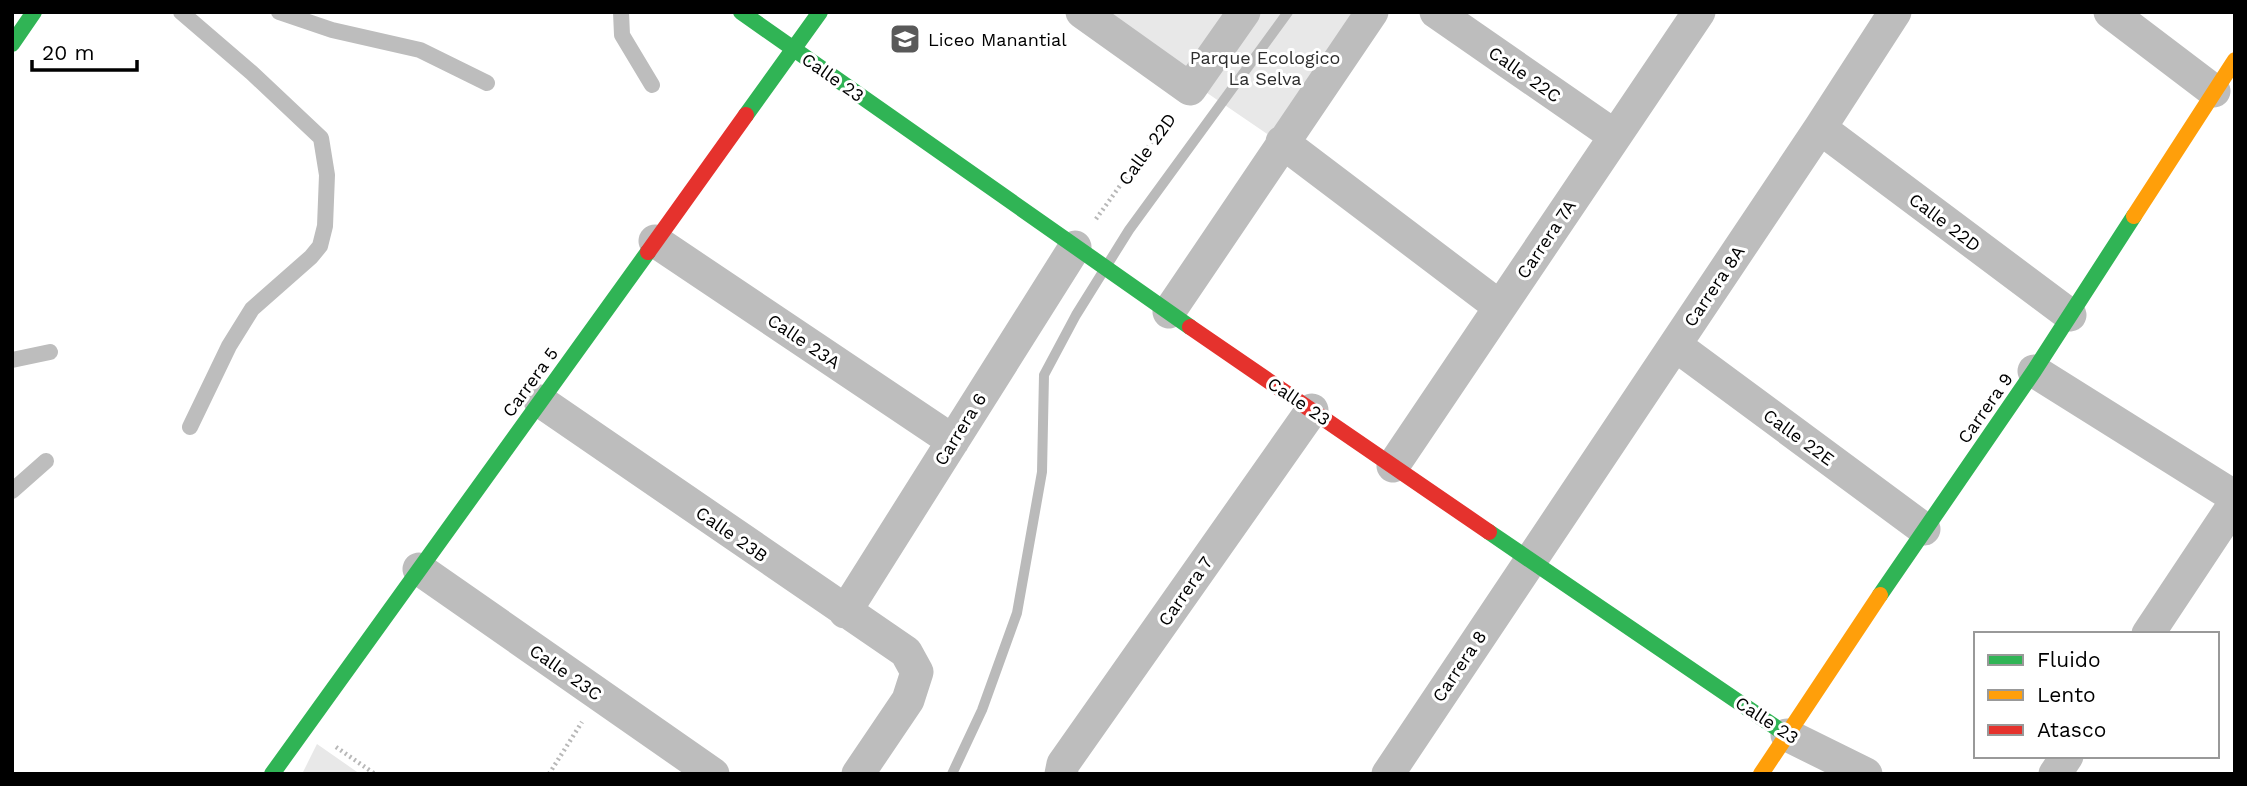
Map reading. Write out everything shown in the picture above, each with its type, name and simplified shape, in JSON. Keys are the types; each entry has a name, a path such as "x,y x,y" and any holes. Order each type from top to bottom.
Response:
{"street":[{"path":"12,44 34,12"},
{"name":"Calle 23","path":"741,12 1140,293 1787,735 1866,774"},
{"name":"Carrera 5","path":"272,774 820,12"},
{"path":"1082,12 1190,89 1244,12"},
{"path":"1169,312 1372,12"},
{"name":"Calle 22C","path":"1436,12 1615,136"},
{"name":"Carrera 7A","path":"1393,466 1699,12"},
{"name":"Carrera 8A","path":"1531,559 1895,12"},
{"path":"2110,12 2214,91"},
{"name":"Carrera 9","path":"1761,774 1924,529 2034,371 2235,60"},
{"name":"Calle 22D","path":"1820,128 2070,315"},
{"path":"1282,142 1500,307"},
{"name":"Calle 23A","path":"655,241 953,441"},
{"name":"Carrera 6","path":"845,612 953,441 1082,251"},
{"name":"Calle 22E","path":"1675,345 1924,529"},
{"path":"2034,371 2235,497"},
{"name":"Calle 23B","path":"540,401 906,652 917,672 908,701 858,774"},
{"name":"Carrera 7","path":"1061,774 1063,764 1312,410"},
{"path":"2149,632 2235,503"},
{"name":"Carrera 8","path":"1388,774 1531,559"},
{"name":"Calle 23C","path":"419,569 713,774"},
{"path":"2055,774 2066,758"}],"lane":[{"path":"181,12 252,73 321,138 327,175 325,226 320,246 252,309 229,346 190,427"},
{"path":"279,12 332,30 419,50 486,83"},
{"path":"621,12 622,35 652,85"},
{"path":"12,360 50,352"},
{"path":"12,491 46,461"}],"path":[{"name":"Calle 22D","path":"1082,251 1190,89"},
{"path":"549,774 599,695"},
{"path":"306,726 375,774"}],"green space":[{"name":"Parque Ecologico La Selva","path":"1114,12 1370,12 1279,142 1106,24"},
{"path":"317,744 360,774 302,774"}],"waterway":[{"path":"952,774 982,710 1017,613 1042,472 1044,375 1076,315 1129,230 1288,12"}],"traffic: fast":[{"path":"12,44 34,12"},
{"path":"741,12 1190,327"},
{"path":"746,115 820,12"},
{"path":"1880,595 2034,371 2134,216"},
{"path":"272,774 648,252"},
{"path":"1489,532 1787,735"}],"traffic: slow":[{"path":"2134,216 2235,60"},
{"path":"1761,774 1880,595"}],"traffic: jam":[{"path":"648,252 746,115"},
{"path":"1190,327 1489,532"}],"place":[{"name":"Liceo Manantial","path":"905,39"}]}
